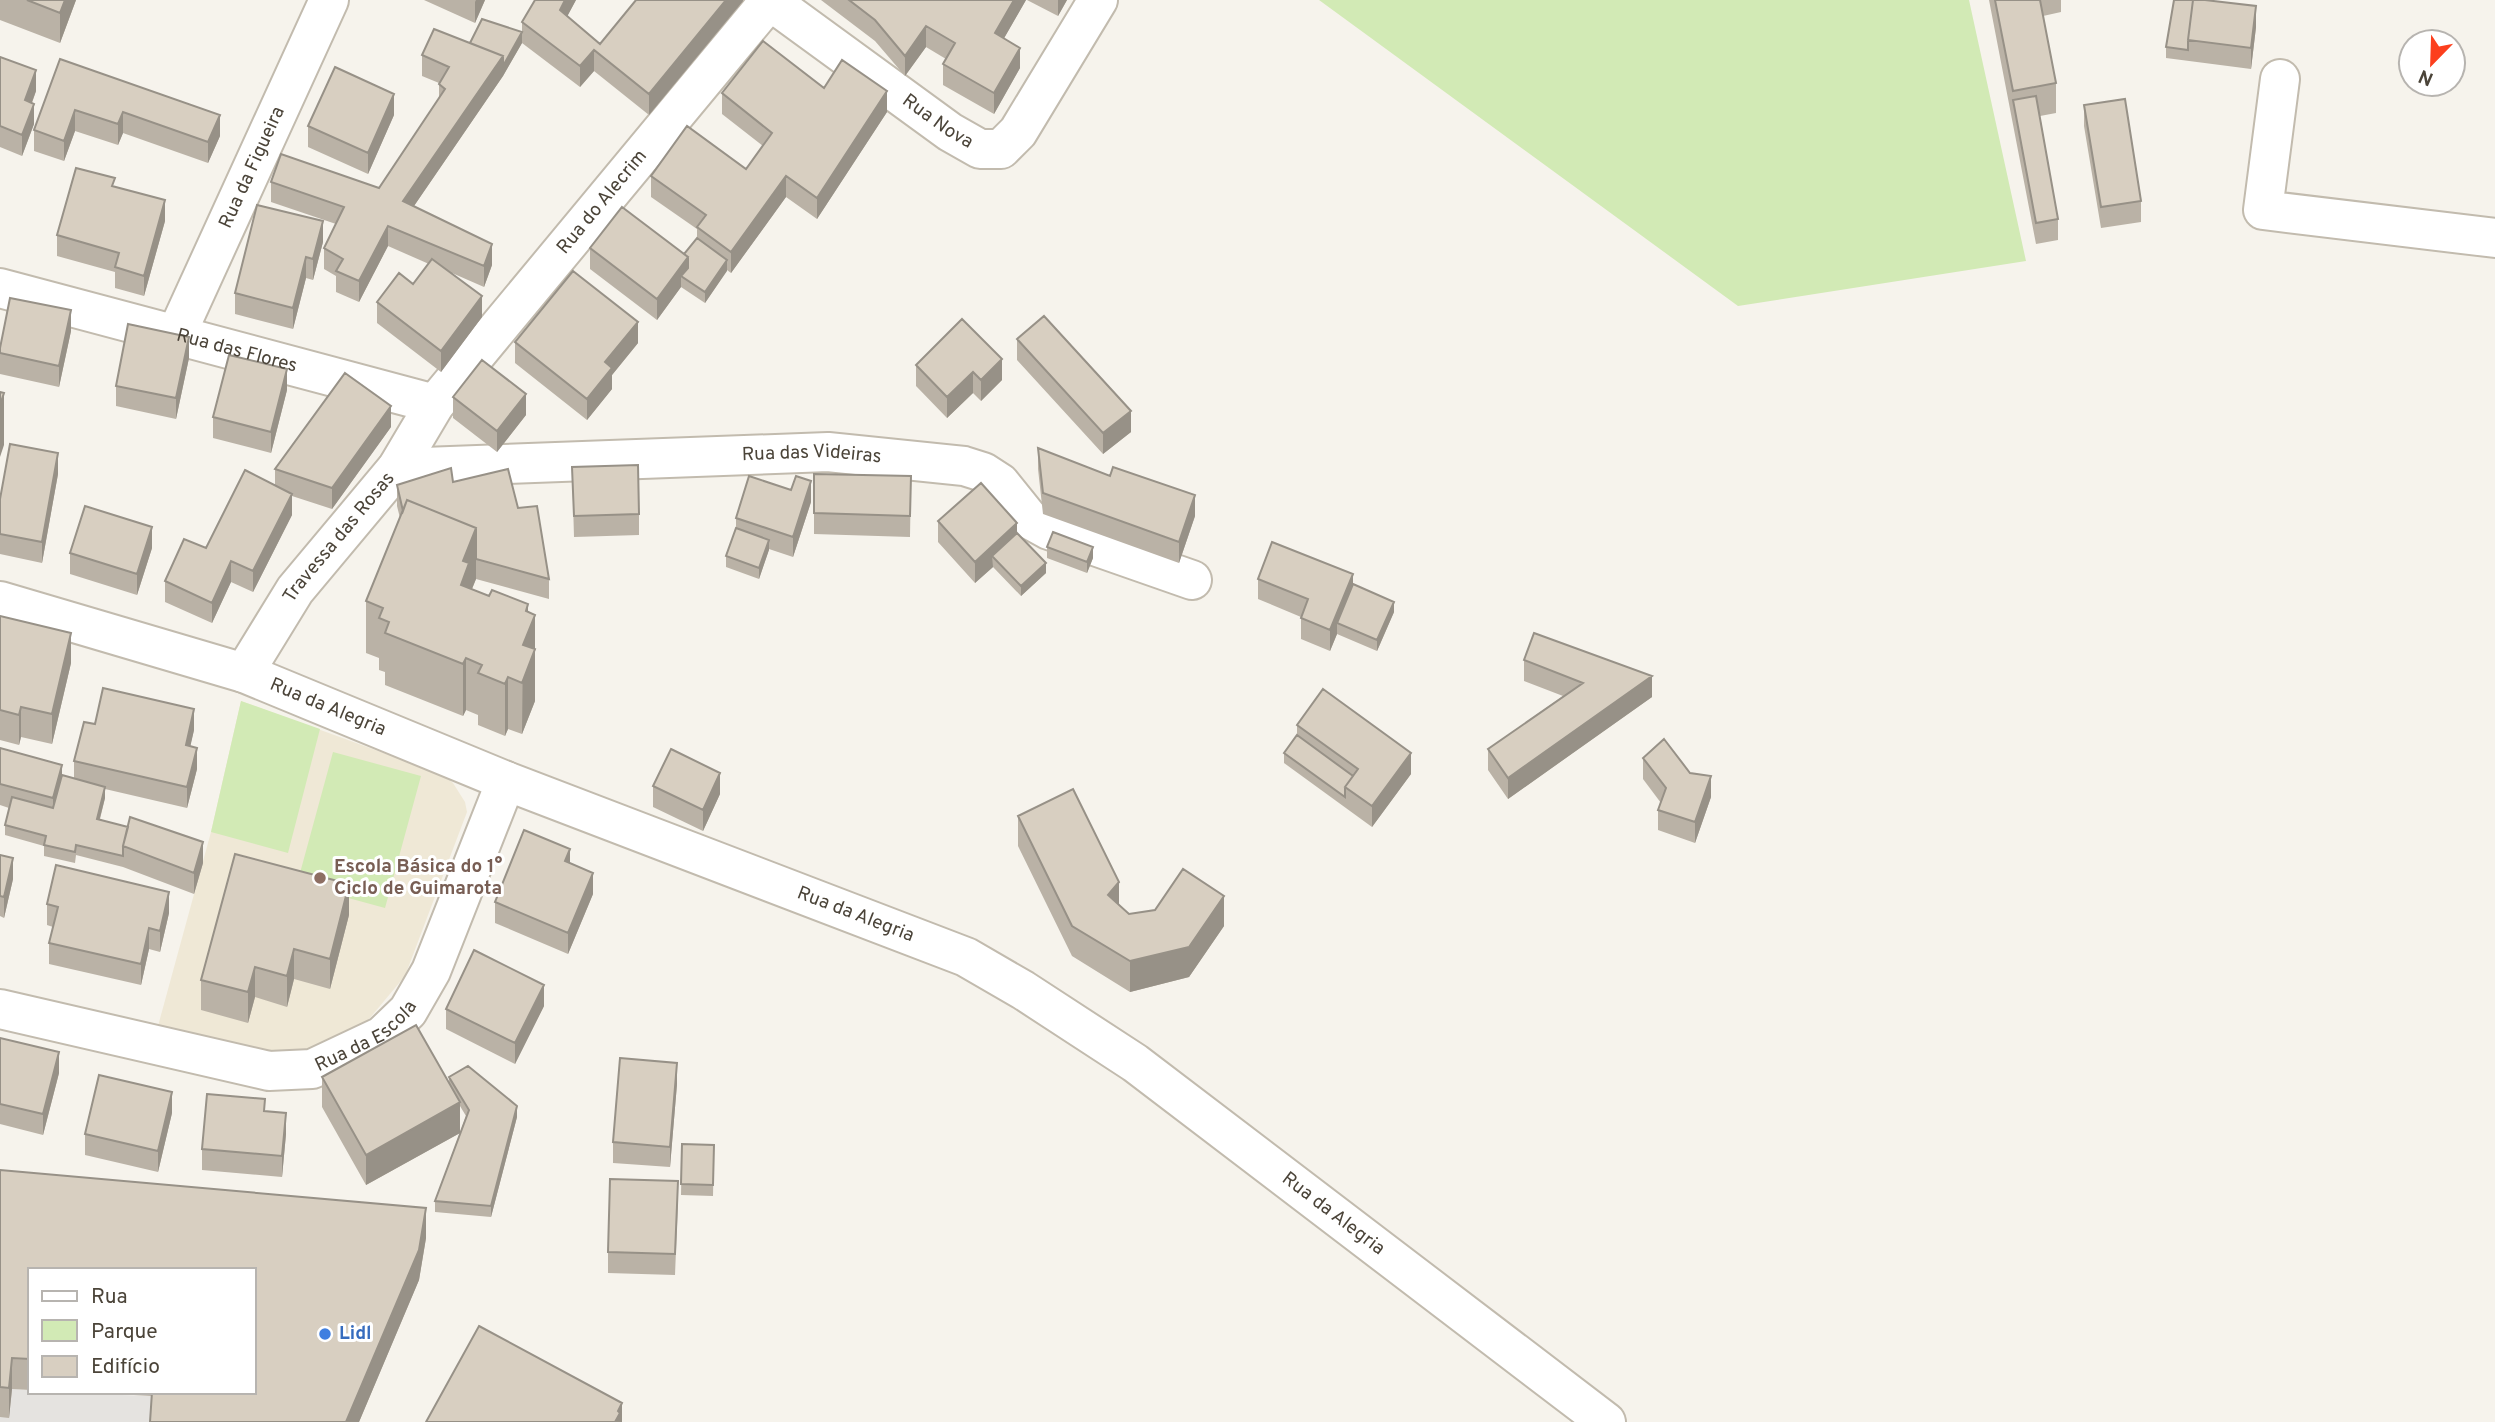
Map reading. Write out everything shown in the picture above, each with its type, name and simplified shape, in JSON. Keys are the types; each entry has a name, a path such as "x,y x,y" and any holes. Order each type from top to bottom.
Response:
{"street":[{"name":"Rua da Figueira","path":"176,335 329,0"},
{"name":"Rua Nova","path":"770,0 950,132 980,149 1001,149 1018,132 1098,0"},
{"name":"Rua do Alecrim","path":"435,404 770,0"},
{"path":"2280,79 2263,210 2495,238"},
{"name":"Rua das Flores","path":"0,288 435,404"},
{"name":"Travessa das Rosas","path":"244,673 295,590 397,468 435,404"},
{"name":"Rua das Videiras","path":"397,468 828,452 964,466 983,472 1000,483 1029,519 1049,530 1192,580"},
{"name":"Rua da Alegria","path":"0,601 244,673 506,781 966,957 1023,990 1135,1063 1606,1422"},
{"name":"Rua da Escola","path":"0,1009 269,1071 312,1069 351,1052 382,1036 408,1011 431,971 506,781"}],"shaded area":[{"name":"Escola Básica do 1° Ciclo de Guimarota","path":"241,701 444,775 453,783 465,802 467,812 405,976 369,1019 345,1035 300,1053 256,1050 158,1026 211,832"},
{"path":"12,1389 28,1390 28,1394 153,1396 152,1422 0,1422 0,1417 9,1417"}],"green space":[{"path":"1319,0 1969,0 2026,261 1738,306"},
{"path":"241,701 320,729 288,853 211,832"},
{"path":"333,752 421,776 385,908 297,884"}],"building":[{"path":"27,0 65,0 60,13"},
{"path":"535,0 565,0 560,10 600,44 636,0 726,0 649,94 594,50 580,66 522,22"},
{"path":"849,0 1014,0 995,33 1020,48 994,93 943,64 955,43 926,26 905,56 875,20"},
{"path":"1995,0 2040,0 2056,83 2013,91"},
{"path":"2174,0 2193,0 2188,50 2166,47"},
{"path":"2193,0 2256,6 2251,48 2188,40"},
{"path":"482,19 522,32 503,66 503,56 470,43"},
{"path":"434,29 503,56 403,201 492,244 484,266 388,226 359,281 336,271 343,259 324,248 344,207 271,182 281,154 379,188 445,89 439,84 449,67 422,55"},
{"path":"763,41 824,88 842,60 887,91 817,198 786,176 731,252 697,227 706,215 651,176 687,126 746,169 772,133 722,93"},
{"path":"0,57 36,70 25,100 34,104 22,135 0,126"},
{"path":"60,59 220,115 208,142 123,112 118,124 75,110 64,141 34,130"},
{"path":"335,67 394,94 368,153 308,126"},
{"path":"2036,96 2058,219 2036,223 2013,100"},
{"path":"2125,99 2141,201 2101,207 2084,105"},
{"path":"76,168 115,178 112,186 165,200 144,276 115,267 119,253 57,235"},
{"path":"257,205 323,221 313,259 306,257 293,308 235,293"},
{"path":"622,207 688,257 657,299 590,248"},
{"path":"697,238 727,260 705,292 681,276 688,268 688,257 684,254"},
{"path":"432,259 482,296 441,351 377,302 399,273 413,284"},
{"path":"573,271 638,322 605,362 612,368 587,399 515,342"},
{"path":"10,298 71,310 59,366 0,353"},
{"path":"1044,316 1131,411 1103,433 1017,339"},
{"path":"962,319 1002,359 981,380 973,372 947,397 916,365"},
{"path":"128,324 189,337 176,398 116,386"},
{"path":"229,355 287,369 271,432 213,417"},
{"path":"482,360 526,394 497,431 453,397"},
{"path":"345,373 391,406 332,488 275,469"},
{"path":"10,444 58,453 42,542 0,534 0,499"},
{"path":"1038,448 1110,476 1113,467 1195,495 1179,542 1043,493"},
{"path":"638,465 639,514 574,516 572,467"},
{"path":"451,468 453,482 508,469 518,508 537,506 549,579 476,559 476,528 407,500 403,511 397,485"},
{"path":"245,470 292,494 253,571 231,561 212,603 165,581 184,539 206,548"},
{"path":"814,474 911,476 910,516 814,513"},
{"path":"749,476 791,490 796,476 811,481 793,537 736,518"},
{"path":"981,483 1017,523 975,562 938,521"},
{"path":"407,500 476,528 463,561 469,563 461,585 489,596 492,590 528,604 526,611 535,615 523,645 535,649 522,683 508,677 505,684 478,673 482,665 466,658 463,664 385,633 389,622 379,618 383,608 366,601"},
{"path":"85,506 152,527 137,574 70,553"},
{"path":"736,528 769,540 759,568 726,556"},
{"path":"1053,532 1093,547 1087,562 1047,547"},
{"path":"1017,533 1046,563 1021,586 992,556"},
{"path":"1272,542 1353,574 1330,630 1301,618 1308,599 1258,579"},
{"path":"1353,584 1394,602 1377,640 1337,623"},
{"path":"0,616 71,633 52,714 21,707 19,715 0,710"},
{"path":"1534,633 1652,676 1508,778 1488,749 1583,683 1524,660"},
{"path":"103,688 194,709 186,745 197,748 187,787 74,761 84,722 95,724"},
{"path":"1323,689 1411,753 1372,806 1345,787 1358,769 1297,725"},
{"path":"1297,735 1353,776 1345,787 1345,797 1284,753"},
{"path":"1664,739 1690,773 1711,776 1695,822 1658,810 1666,788 1643,758"},
{"path":"0,748 62,765 53,798 0,784"},
{"path":"671,749 720,773 703,810 653,786"},
{"path":"62,775 105,787 97,819 128,827 123,856 76,845 75,852 44,845 46,836 5,825 12,797 53,808"},
{"path":"1073,789 1119,882 1108,895 1129,914 1155,910 1183,869 1224,896 1189,947 1130,961 1072,926 1018,816"},
{"path":"130,817 203,842 194,873 123,846"},
{"path":"524,830 570,849 565,861 593,873 568,933 495,902"},
{"path":"235,854 349,884 330,959 294,949 287,976 255,967 248,992 201,980"},
{"path":"0,855 13,858 4,897 0,896"},
{"path":"56,865 169,892 160,931 149,928 141,964 49,943 58,907 47,904"},
{"path":"474,950 544,985 515,1043 446,1009"},
{"path":"416,1025 460,1102 366,1155 322,1077"},
{"path":"0,1038 59,1052 43,1114 0,1104"},
{"path":"620,1058 677,1063 670,1147 613,1142"},
{"path":"468,1066 517,1106 491,1206 435,1201 469,1110 449,1077"},
{"path":"99,1075 172,1092 158,1151 85,1134"},
{"path":"207,1094 265,1099 264,1111 286,1113 282,1156 202,1149"},
{"path":"682,1144 714,1145 713,1185 681,1184"},
{"name":"Lidl","path":"0,1170 426,1208 419,1250 346,1422 150,1422 152,1394 256,1394 256,1268 28,1268 28,1359 12,1358 9,1388 0,1387"},
{"path":"610,1179 678,1181 675,1254 608,1252"},
{"path":"479,1326 622,1403 615,1422 426,1422"}],"place":[{"name":"Escola Básica do 1° Ciclo de Guimarota","path":"320,878"},
{"name":"Lidl","path":"325,1334"}]}
